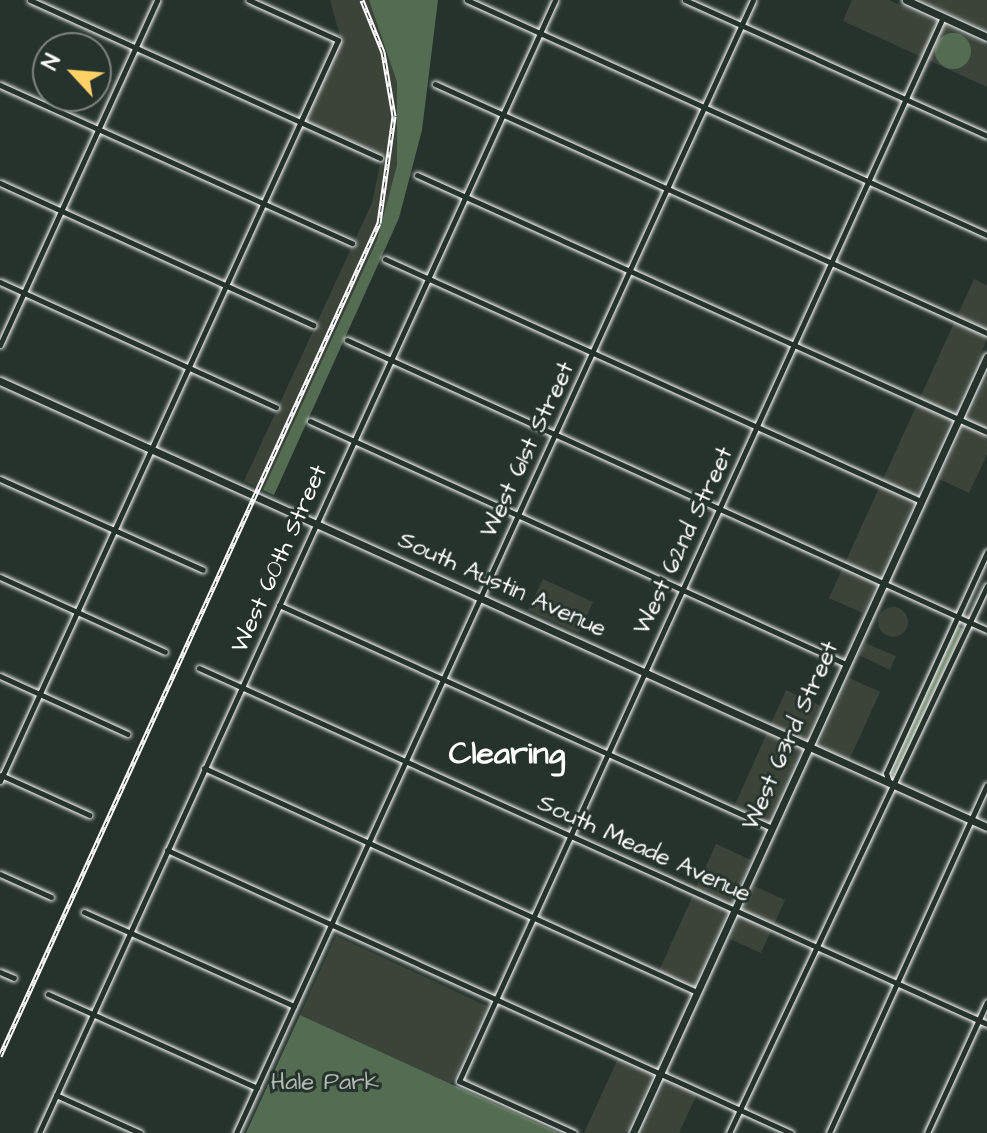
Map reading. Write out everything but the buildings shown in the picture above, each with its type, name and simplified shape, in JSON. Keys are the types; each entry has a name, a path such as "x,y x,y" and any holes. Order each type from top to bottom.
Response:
{"street":[{"path":"30,0 380,158"},
{"path":"0,345 157,0"},
{"path":"89,815 1,777 338,40 249,0"},
{"path":"467,0 987,235"},
{"name":"West 60th Street","path":"39,1133 555,0"},
{"path":"685,0 987,136"},
{"name":"West 61st Street","path":"236,1133 753,0"},
{"path":"906,0 987,37"},
{"name":"West 62nd Street","path":"574,1133 459,1081 943,17"},
{"path":"435,84 987,333"},
{"path":"0,85 352,243"},
{"path":"417,175 987,432"},
{"path":"0,183 313,325"},
{"path":"385,259 921,501"},
{"path":"0,282 276,407"},
{"path":"347,340 987,630"},
{"name":"West 63rd Street","path":"633,1133 987,357"},
{"name":"South Austin Avenue","path":"0,381 987,827"},
{"path":"310,421 846,664"},
{"path":"0,479 203,570"},
{"path":"890,783 886,773 987,552"},
{"path":"0,577 165,652"},
{"path":"729,1133 890,783 900,775 987,586"},
{"path":"279,605 772,828"},
{"name":"South Meade Avenue","path":"199,668 987,1024"},
{"path":"0,676 127,734"},
{"path":"204,768 697,992"},
{"path":"829,1133 987,785"},
{"path":"167,850 791,1133"},
{"path":"0,874 51,897"},
{"path":"84,912 294,1006"},
{"path":"0,972 14,978"},
{"path":"48,994 257,1088"},
{"path":"927,1133 987,1002"},
{"path":"56,1095 140,1133"}],"shaded area":[{"path":"330,0 369,0 383,29 397,81 397,165 377,240 263,490 244,481 372,203 382,154 305,121 341,40"},
{"path":"852,0 889,0 987,45 987,87 843,21"},
{"path":"919,0 987,0 987,30"},
{"path":"974,279 987,285 987,340 863,613 829,598"},
{"path":"987,377 987,455 969,493 939,479"},
{"path":"543,579 593,602 579,633 528,610"},
{"path":"893,607 904,611 908,622 904,633 893,637 882,633 878,622 882,611"},
{"path":"865,643 896,656 890,670 859,655"},
{"path":"849,678 880,692 847,765 816,751"},
{"path":"786,690 821,706 767,824 733,809"},
{"path":"716,844 751,860 693,989 658,973"},
{"path":"754,886 785,900 761,953 730,939"},
{"path":"336,936 487,1006 451,1084 300,1015"},
{"path":"619,1056 654,1072 626,1133 584,1133"},
{"path":"667,1078 698,1092 679,1133 642,1133"}],"green space":[{"path":"369,0 438,0 422,130 399,218 274,495 263,490 377,240 397,165 397,82"},
{"path":"953,33 965,39 971,51 965,63 953,69 941,63 935,51 941,39"},
{"path":"956,625 963,629 896,776 889,773"},
{"name":"Hale Park","path":"300,1015 451,1084 559,1133 246,1133"}],"railway":[{"path":"0,1056 379,223 394,116 383,52 362,0"}],"district":[{"name":"Clearing","path":"507,754"}]}
